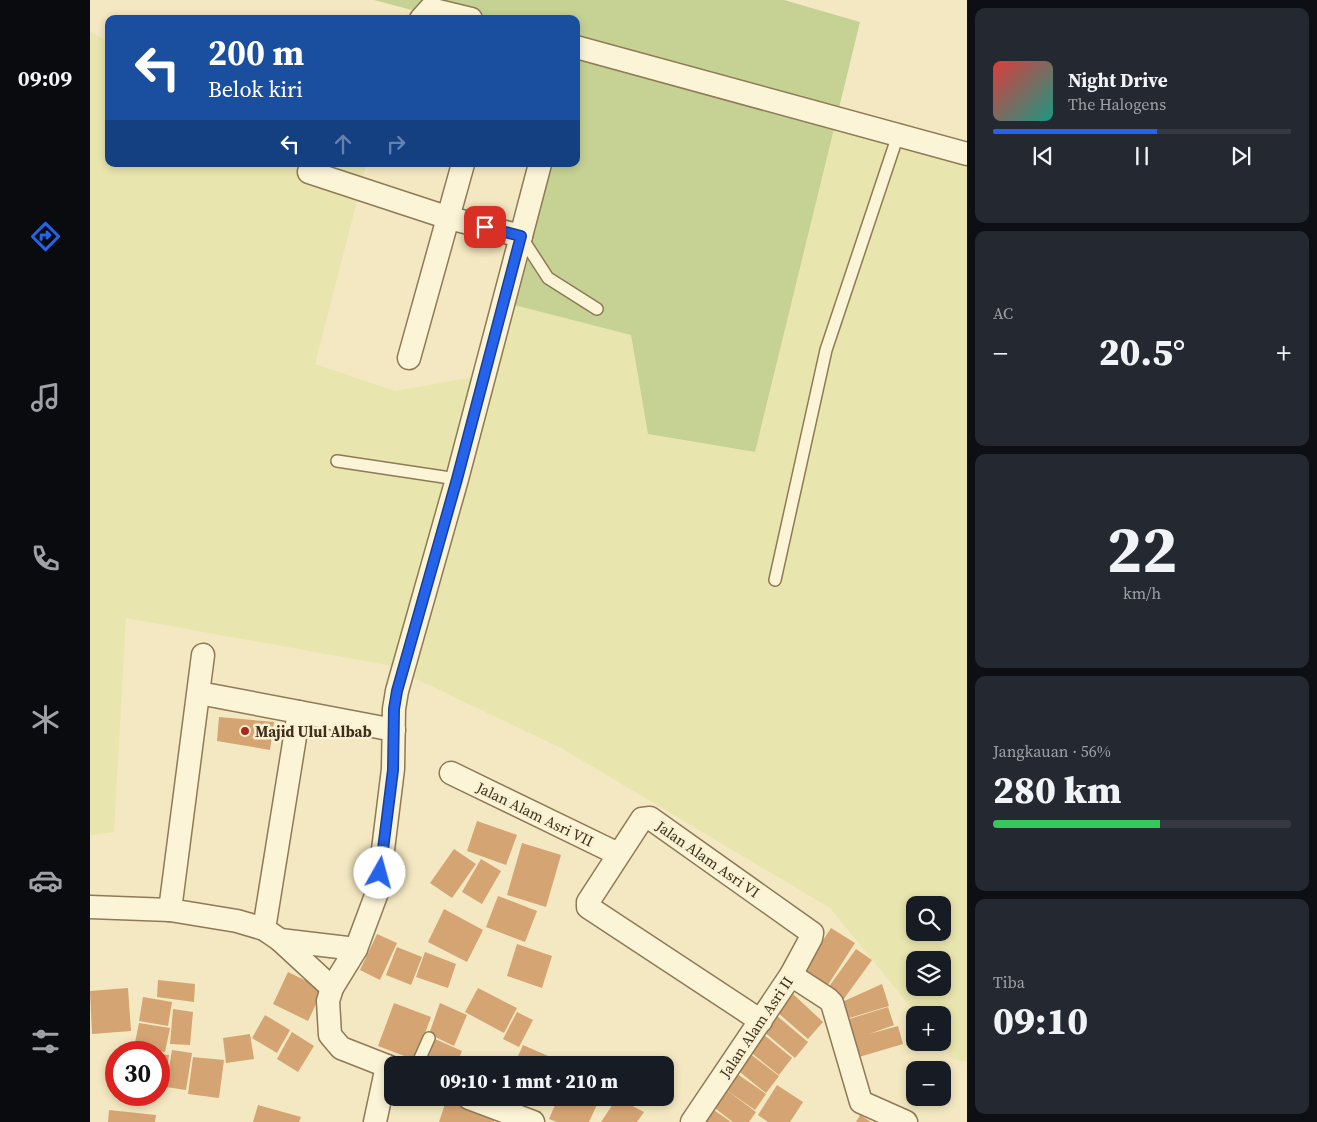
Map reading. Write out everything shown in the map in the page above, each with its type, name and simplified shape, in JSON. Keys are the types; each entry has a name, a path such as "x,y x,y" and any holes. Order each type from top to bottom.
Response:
{"street":[{"path":"424,15 430,8 456,15"},
{"path":"580,48 967,154"},
{"path":"409,358 462,167"},
{"path":"384,1065 341,1048 330,1035 328,1002 332,988 356,949 378,890 393,770 397,691 457,479 539,167"},
{"path":"309,172 449,218 521,236"},
{"path":"170,910 203,654"},
{"path":"199,693 394,730"},
{"path":"272,934 299,712"},
{"name":"Jalan Alam Asri VII","path":"451,773 618,854"},
{"name":"Jalan Alam Asri VI","path":"761,1021 588,907 588,902 642,819 650,818 809,930"},
{"path":"90,906 170,910 238,921 272,934 356,949"},
{"name":"Jalan Alam Asri II","path":"692,1122 791,975 811,938 812,933 809,930"},
{"path":"272,934 332,988"},
{"path":"791,975 832,1003 861,1102 906,1122"},
{"path":"375,1122 384,1089"},
{"path":"490,1106 533,1122"}],"lane":[{"path":"775,580 826,350 898,135"},
{"path":"521,236 548,278 597,309"},
{"path":"337,461 457,479"},
{"path":"422,1056 429,1038"}],"shaded area":[{"path":"90,32 105,40 105,167 366,167 315,364 395,391 480,376 514,305 631,335 648,434 755,452 833,129 967,165 967,1062 952,1059 946,1051 951,1051 951,1006 910,1006 830,908 563,749 387,665 126,618 114,832 90,835"}],"green space":[{"path":"374,0 784,0 860,22 755,452 648,434 631,335 514,305 548,167 580,167 580,15 431,15"}],"building":[{"name":"Majid Ulul Albab","path":"219,717 274,722 270,750 217,741"},
{"path":"477,821 517,835 506,865 467,851"},
{"path":"522,843 561,855 546,907 507,895"},
{"path":"454,849 476,864 452,898 430,883"},
{"path":"481,859 501,871 482,904 462,892"},
{"path":"498,896 537,911 525,942 486,927"},
{"path":"444,909 483,930 467,962 428,942"},
{"path":"831,928 855,943 826,988 802,972"},
{"path":"377,934 397,943 380,980 360,970"},
{"path":"517,944 552,956 542,988 507,976"},
{"path":"397,947 422,957 411,985 386,975"},
{"path":"856,949 872,960 843,1000 828,988"},
{"path":"425,952 456,964 448,988 416,977"},
{"path":"288,972 323,989 308,1021 273,1004"},
{"path":"158,980 195,984 194,1002 157,997"},
{"path":"882,984 889,1006 846,1019 842,1002"},
{"path":"128,988 131,1031 92,1034 90,991"},
{"path":"478,988 517,1008 504,1033 465,1012"},
{"path":"793,994 823,1022 808,1039 777,1012"},
{"path":"143,997 172,1002 168,1026 139,1021"},
{"path":"394,1003 431,1017 416,1056 404,1056 378,1046"},
{"path":"440,1003 467,1015 454,1046 429,1034"},
{"path":"888,1007 894,1025 869,1034 898,1026 903,1044 859,1057 846,1020"},
{"path":"173,1009 193,1012 190,1045 170,1044"},
{"path":"517,1012 533,1020 519,1047 503,1039"},
{"path":"265,1015 290,1030 277,1053 252,1038"},
{"path":"776,1015 808,1042 795,1058 763,1031"},
{"path":"139,1023 170,1028 167,1041 135,1041"},
{"path":"292,1032 314,1046 298,1072 277,1059"},
{"path":"250,1034 254,1059 226,1063 223,1038"},
{"path":"763,1034 792,1058 779,1075 749,1051"},
{"path":"435,1039 462,1051 460,1056 428,1056"},
{"path":"523,1045 548,1056 518,1056"},
{"path":"172,1050 192,1053 186,1090 170,1088"},
{"path":"749,1053 779,1076 766,1093 736,1069"},
{"path":"193,1057 224,1060 219,1098 188,1094"},
{"path":"736,1073 766,1094 755,1110 725,1089"},
{"path":"777,1085 803,1102 790,1122 768,1122 758,1115"},
{"path":"725,1089 756,1112 749,1122 733,1122 712,1106"},
{"path":"258,1105 301,1117 299,1122 253,1122"},
{"path":"444,1106 472,1106 497,1114 494,1122 439,1122"},
{"path":"555,1106 596,1106 589,1122 557,1122 549,1119"},
{"path":"612,1106 632,1106 644,1112 637,1122 601,1122"},
{"path":"711,1108 731,1122 701,1122"},
{"path":"109,1110 156,1115 155,1122 108,1122"},
{"path":"860,1115 871,1122 856,1122"}],"place":[{"name":"Majid Ulul Albab","path":"245,731"}],"route":[{"path":"380,873 393,770 394,709 397,691 412,632 457,479 521,236 485,227"}]}
